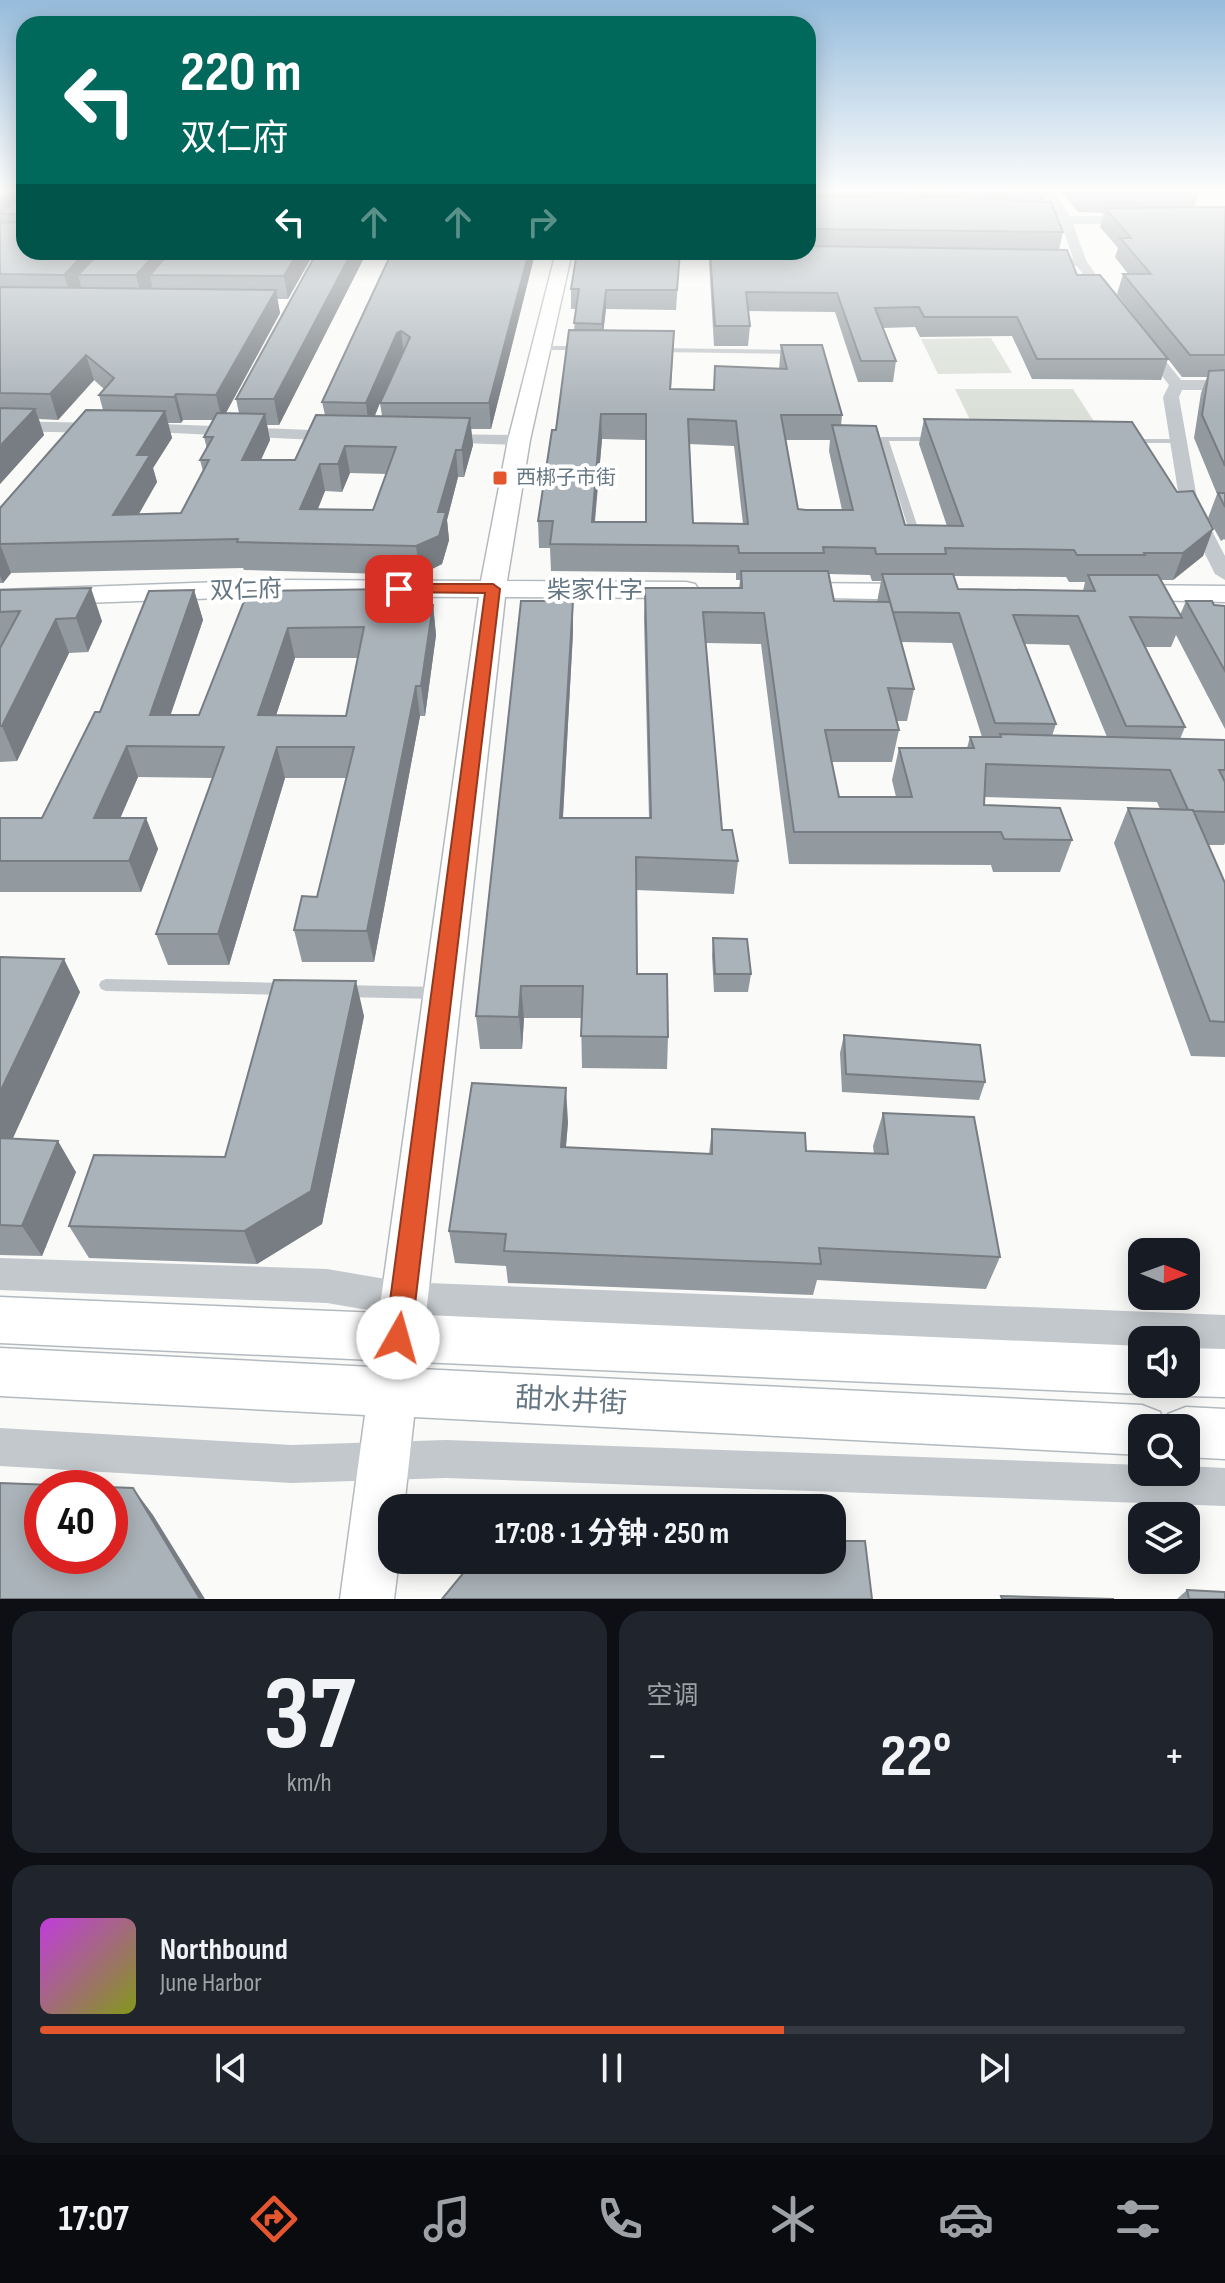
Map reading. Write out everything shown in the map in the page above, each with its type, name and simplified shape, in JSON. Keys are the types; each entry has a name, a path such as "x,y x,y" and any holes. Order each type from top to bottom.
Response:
{"street":[{"path":"367,1599 493,589 519,440 561,264"},
{"path":"1082,264 1100,287"},
{"path":"1138,336 1177,385"},
{"path":"1177,385 1225,385"},
{"path":"1177,385 1171,397 1189,504 1225,574"},
{"path":"0,426 230,425 359,437"},
{"path":"432,438 519,440"},
{"name":"双仁府","path":"0,598 275,588 493,589"},
{"name":"柴家什字","path":"493,589 715,590"},
{"path":"763,591 954,592"},
{"path":"1098,593 1225,594"},
{"path":"0,1274 327,1286 400,1318 1128,1369"},
{"path":"0,1320 400,1318 1225,1333"},
{"name":"甜水井街","path":"0,1372 1128,1429"},
{"path":"1200,1372 1225,1373"},
{"path":"1200,1433 1225,1434"},
{"path":"0,1447 291,1464 446,1459 1225,1487"}],"lane":[{"path":"541,348 587,349"},
{"path":"649,349 803,352"},
{"path":"918,543 884,439 942,439"},
{"path":"1115,440 1179,441"},
{"path":"106,985 442,993"}],"shaded area":[{"path":"991,338 1012,373 938,374 921,339"},
{"path":"955,389 1073,389 1097,426 973,426"}],"building":[{"path":"0,264 75,264 64,275 0,274"},
{"path":"89,264 146,264 136,275 78,275"},
{"path":"160,264 291,264 284,276 150,275"},
{"path":"311,264 346,264 274,399 236,399"},
{"path":"387,264 526,264 489,403 380,403 410,337 401,331 397,333 366,403 322,402"},
{"path":"575,264 679,264 677,290 606,290 602,324 574,323 579,289 571,289"},
{"path":"711,264 1072,264 1077,275 1100,275 1168,359 1037,359 1017,317 924,317 919,307 875,308 896,361 861,361 837,293 746,292 750,326 715,326"},
{"path":"1142,264 1225,264 1225,355 1190,355 1123,274 1151,274"},
{"path":"0,287 276,290 216,395 176,394 174,397 99,395 114,378 86,355 50,394 0,393"},
{"path":"569,330 674,331 670,389 714,390 715,366 787,369 781,345 822,345 842,415 781,415 798,509 853,510 832,425 876,426 905,525 963,526 924,419 1132,422 1177,492 1193,491 1213,529 1183,553 1145,555 1077,555 1074,550 945,548 946,554 876,554 875,548 823,547 824,553 739,553 738,546 550,544 553,521 538,521 552,430 556,430","holes":["601,414 646,414 646,522 592,522","688,419 736,421 748,524 693,523"]},
{"path":"1225,370 1225,466 1202,415 1209,371"},
{"path":"0,408 35,409 0,446"},
{"path":"86,410 165,411 137,455 150,455 113,515 181,513 209,460 200,460 213,437 204,437 217,413 265,414 242,460 295,460 316,415 470,418 462,450 456,450 438,512 446,512 439,536 416,546 237,542 238,539 0,544 0,508","holes":["345,446 396,447 373,510 300,509 320,464 338,464"]},
{"path":"1218,493 1225,493 1225,507"},
{"path":"741,571 828,571 834,601 890,602 914,689 888,688 899,730 825,730 839,797 912,797 899,748 974,748 970,737 1001,737 1000,734 1225,740 1225,770 1219,770 1225,782 1225,812 1188,810 1170,770 986,764 984,805 1060,808 1072,840 1004,839 1001,832 794,832 764,613 703,612 722,830 732,830 738,861 636,857 637,974 667,974 668,1037 581,1036 583,986 521,986 519,1017 476,1016 521,601 573,601 560,818 651,818 645,588 742,588"},
{"path":"882,574 953,574 958,589 1095,591 1088,575 1158,575 1182,618 1130,617 1185,727 1126,726 1078,616 1013,615 1056,724 995,723 959,613 893,612"},
{"path":"91,588 76,618 56,619 0,726 0,648 20,611 0,612 0,590"},
{"path":"393,589 410,594 424,605 433,605 421,686 416,686 367,931 294,930 302,896 317,897 354,747 277,747 218,934 156,934 224,747 127,746 94,818 146,818 129,861 0,861 0,818 42,818 95,712 100,712 149,591 194,590 150,715 199,715 248,591","holes":["364,627 346,716 258,715 288,628"]},
{"path":"1186,601 1212,601 1214,605 1225,606 1225,671"},
{"path":"1128,808 1193,810 1225,883 1225,1022 1210,1021"},
{"path":"713,938 747,939 751,974 715,974"},
{"path":"0,957 64,959 0,1092"},
{"path":"274,980 356,981 311,1191 244,1231 69,1226 94,1155 225,1157"},
{"path":"844,1035 980,1045 985,1082 846,1074"},
{"path":"472,1083 566,1088 561,1147 712,1154 712,1129 805,1133 806,1151 888,1154 883,1113 974,1117 1000,1257 819,1248 821,1264 504,1251 506,1234 449,1231"},
{"path":"0,1138 58,1141 22,1226 0,1225"},
{"path":"0,1483 24,1484 24,1574 128,1574 128,1488 133,1488 200,1599 0,1599"},
{"path":"846,1541 865,1541 872,1599 442,1599 463,1574 846,1574"},
{"path":"1187,1590 1225,1592 1225,1599 1189,1599"},
{"path":"1001,1596 1114,1599 1002,1599"}],"place":[{"name":"西梆子市街","path":"500,478"}],"route":[{"path":"398,1338 493,589 399,589"}]}
